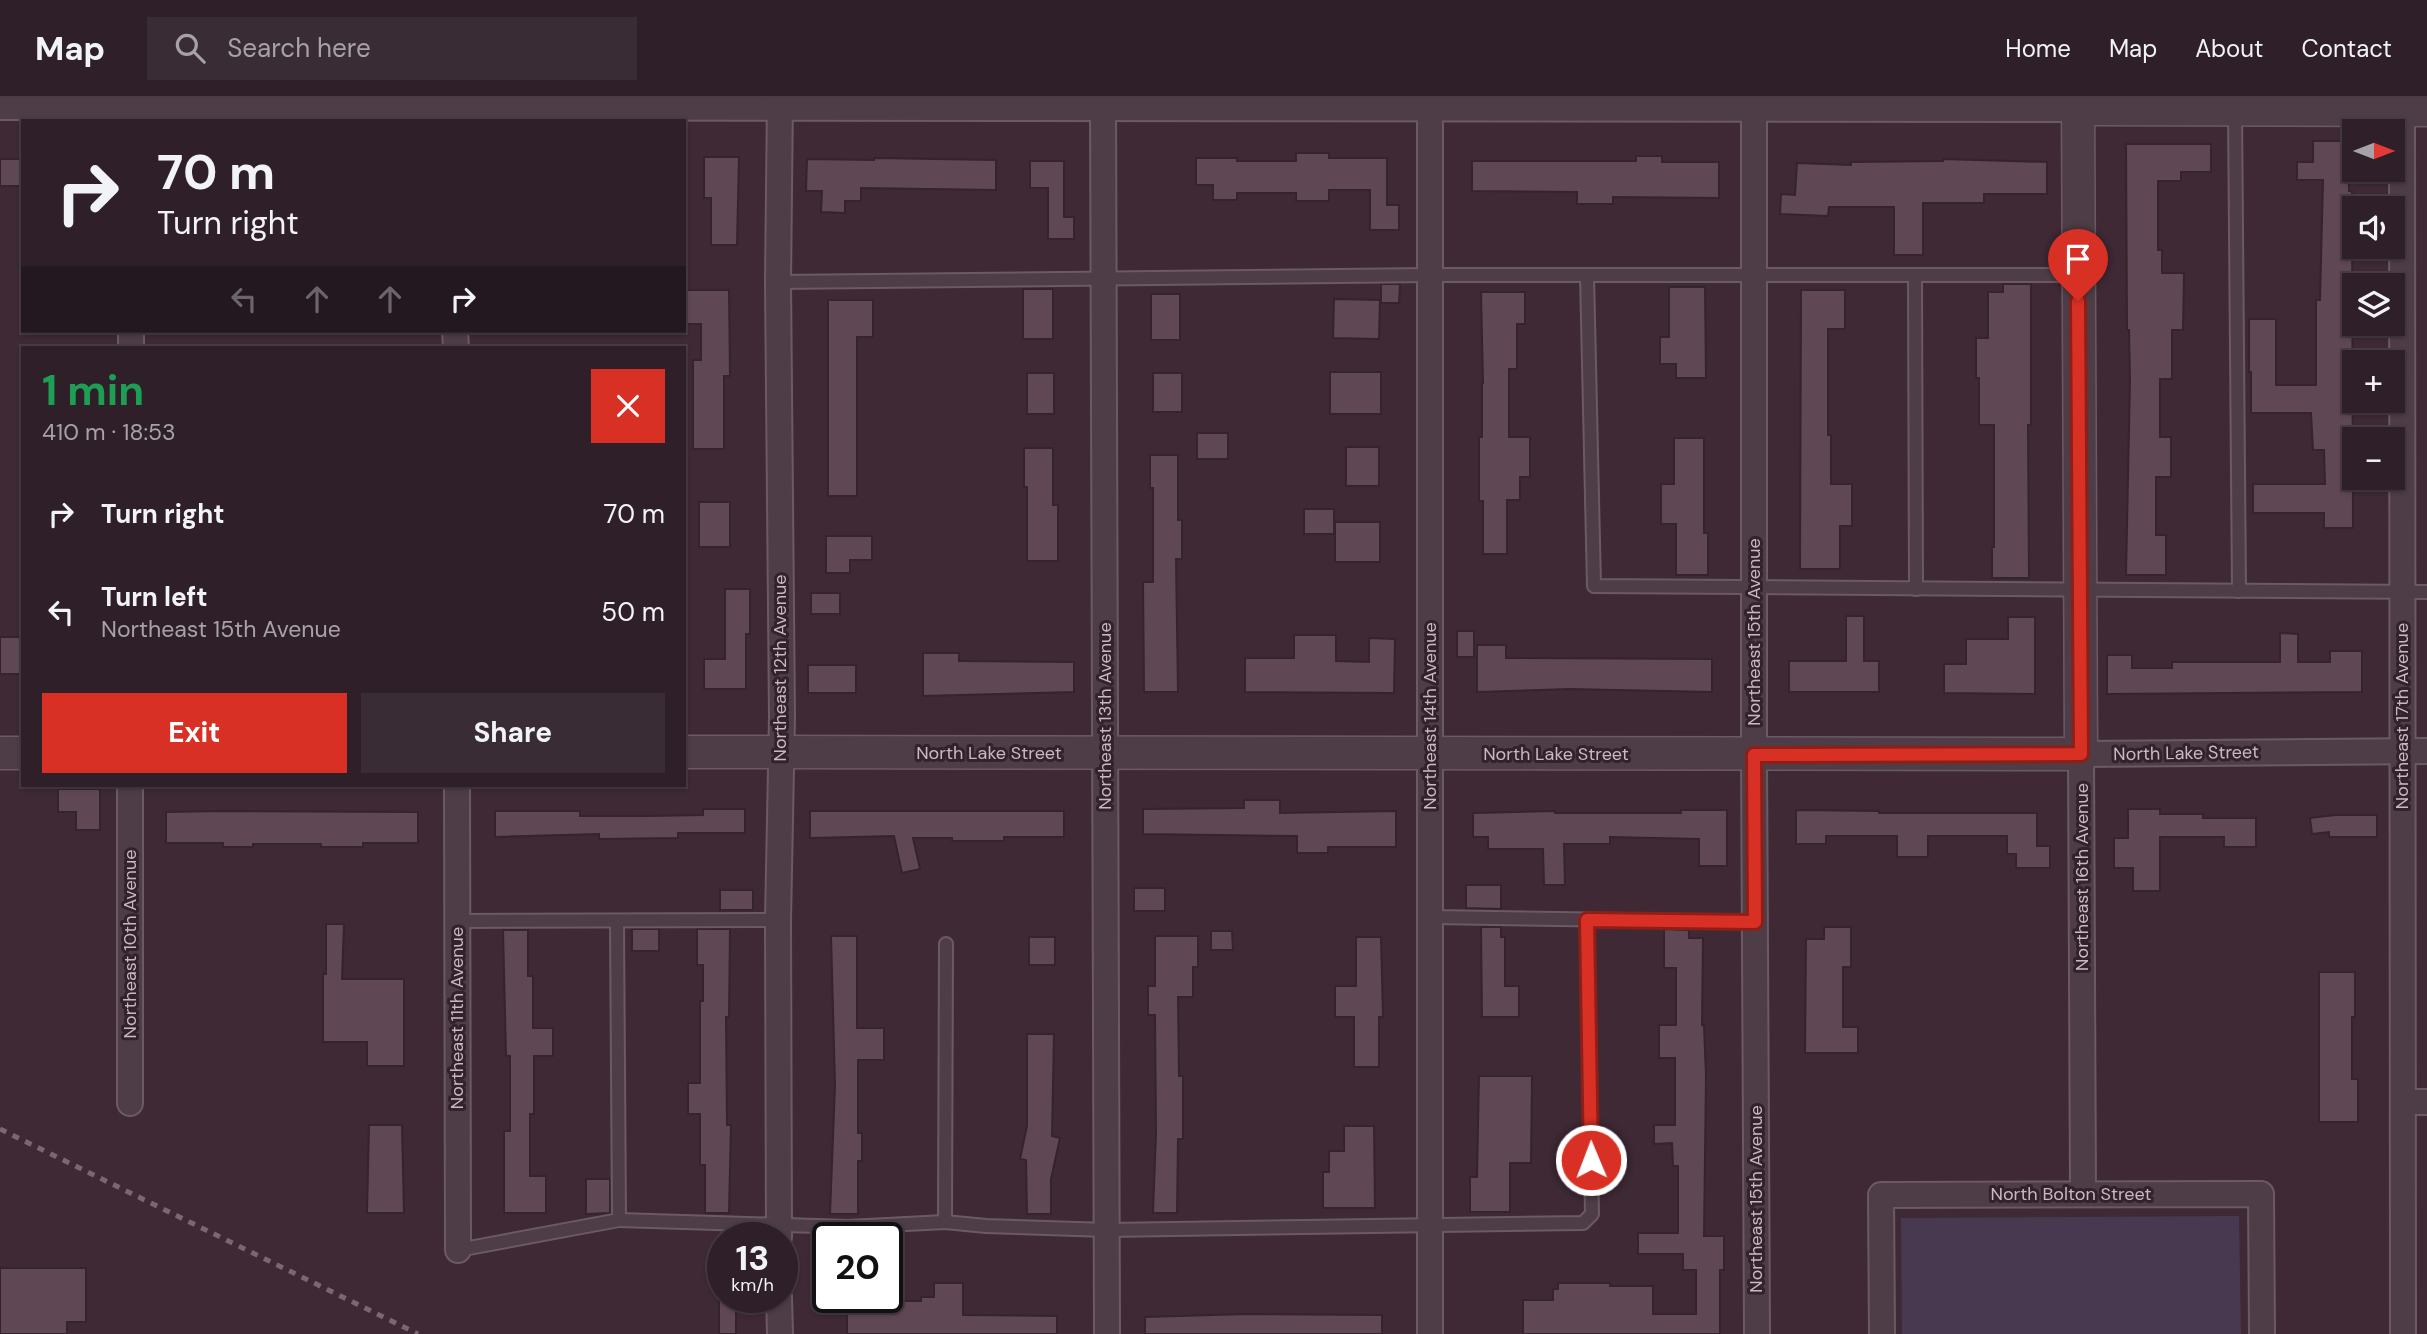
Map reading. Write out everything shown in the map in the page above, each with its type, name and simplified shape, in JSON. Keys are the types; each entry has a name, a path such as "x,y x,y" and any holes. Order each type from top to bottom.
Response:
{"street":[{"path":"0,107 455,108 780,102 2078,104 2235,110 2410,106"},
{"name":"Northeast 12th Avenue","path":"779,1222 780,102"},
{"name":"Northeast 13th Avenue","path":"1104,102 1107,1334"},
{"name":"Northeast 14th Avenue","path":"1430,102 1430,1334"},
{"name":"Northeast 15th Avenue","path":"1754,104 1757,1334"},
{"name":"Northeast 16th Avenue","path":"2078,104 2083,1194"},
{"name":"Northeast 17th Avenue","path":"2403,1334 2415,1102 2415,751 2402,592 2410,106"},
{"name":"North Lake Street","path":"686,752 1754,755 2415,751"},
{"path":"0,753 21,753"},
{"name":"Northeast 10th Avenue","path":"130,787 130,1103"},
{"name":"Northeast 11th Avenue","path":"457,787 458,1250"},
{"name":"North Bolton Street","path":"1882,1334 1881,1195 2083,1194 2261,1194 2262,1334"},
{"path":"779,1313 780,1334"}],"lane":[{"path":"2235,110 2239,591"},
{"path":"778,282 1430,275 2078,275"},
{"path":"1587,275 1594,586 2427,592"},
{"path":"1915,276 1916,589"},
{"path":"1431,917 1755,922"},
{"path":"617,920 619,1220"},
{"path":"457,921 778,920"},
{"path":"798,1231 945,1222 1107,1230 1583,1223 1592,1214 1587,920"},
{"path":"945,1222 946,944"},
{"path":"458,1250 619,1220 707,1227"}],"shaded area":[{"path":"2239,1216 2241,1334 1902,1334 1901,1218"}],"building":[{"path":"2313,141 2342,141 2342,182 2349,182 2352,196 2342,196 2342,259 2352,259 2352,273 2342,273 2342,336 2352,336 2352,350 2342,350 2342,413 2353,413 2353,427 2342,427 2342,490 2353,490 2353,528 2324,528 2324,513 2253,513 2253,484 2325,484 2324,450 2313,450 2311,413 2251,413 2249,372 2249,319 2276,319 2276,385 2316,385 2316,300 2320,300 2323,180 2297,180 2297,162 2313,162"},
{"path":"2126,144 2211,144 2211,172 2181,172 2181,181 2158,181 2158,250 2162,250 2162,273 2184,273 2183,330 2172,330 2172,379 2160,379 2160,437 2171,437 2171,477 2156,477 2156,535 2166,535 2166,575 2126,575 2130,379 2127,330"},
{"path":"1296,153 1329,153 1329,158 1387,158 1387,205 1399,205 1399,230 1370,230 1370,190 1329,190 1329,201 1296,201 1296,193 1237,193 1237,200 1213,200 1213,185 1196,185 1196,158 1296,161"},
{"path":"1636,156 1662,156 1662,162 1719,162 1719,198 1613,197 1613,204 1577,204 1577,192 1472,191 1472,161 1636,161"},
{"path":"704,157 739,157 737,245 711,245 711,198 704,198"},
{"path":"0,159 21,159 21,186 0,186"},
{"path":"807,159 996,160 996,190 861,188 861,201 845,201 845,213 821,212 822,191 806,191"},
{"path":"1943,159 2047,162 2047,194 1984,194 1984,203 1923,203 1923,255 1894,255 1894,207 1829,207 1828,216 1780,214 1781,194 1795,195 1797,163 1851,165 1851,162"},
{"path":"1030,161 1064,161 1064,217 1074,217 1074,239 1048,239 1048,188 1030,188"},
{"path":"1381,284 1400,284 1399,303 1381,303"},
{"path":"2003,284 2031,284 2029,578 1992,578 1994,425 1979,425 1976,338 1988,338 1988,292 2003,292"},
{"path":"1669,287 1705,287 1706,378 1676,378 1676,364 1660,364 1660,337 1669,337"},
{"path":"1023,289 1053,289 1053,339 1023,339"},
{"path":"687,290 729,290 730,376 724,376 724,449 693,449 693,360 701,360 701,324 687,324"},
{"path":"1801,290 1845,290 1845,329 1828,329 1831,484 1852,484 1852,526 1840,526 1840,569 1800,569"},
{"path":"1481,292 1525,292 1525,324 1517,324 1517,369 1509,369 1509,437 1530,437 1530,477 1520,477 1520,500 1507,500 1507,554 1483,554 1483,501 1479,501 1479,437 1482,437 1483,383"},
{"path":"1151,294 1180,294 1180,340 1151,340"},
{"path":"1334,299 1380,300 1379,339 1333,338"},
{"path":"828,300 873,300 873,337 857,337 857,496 828,496"},
{"path":"1330,372 1381,372 1381,414 1330,414"},
{"path":"1027,373 1054,373 1054,414 1027,414"},
{"path":"1153,373 1182,373 1182,412 1153,412"},
{"path":"1197,433 1228,433 1228,459 1197,459"},
{"path":"1674,438 1704,438 1704,533 1708,533 1708,575 1676,575 1676,524 1661,524 1661,484 1674,484"},
{"path":"1346,447 1379,447 1379,486 1346,486"},
{"path":"1024,448 1053,448 1053,505 1058,505 1058,561 1027,561"},
{"path":"1150,455 1178,455 1178,520 1182,520 1182,559 1176,559 1178,692 1144,692 1143,582 1153,582 1153,488 1150,488"},
{"path":"699,502 730,502 730,547 699,547"},
{"path":"1304,509 1334,509 1334,534 1304,534"},
{"path":"1335,522 1380,522 1380,562 1335,562"},
{"path":"826,536 872,536 872,560 850,560 850,573 826,573"},
{"path":"725,589 750,589 750,634 746,634 746,689 704,689 704,659 725,659"},
{"path":"811,593 840,593 840,614 811,614"},
{"path":"1846,616 1864,616 1864,661 1879,661 1879,692 1789,692 1789,661 1846,661"},
{"path":"2008,617 2035,617 2035,694 1944,693 1944,664 1966,664 1966,639 2008,639"},
{"path":"1457,631 1474,631 1474,657 1457,657"},
{"path":"2280,633 2298,634 2298,662 2330,662 2330,651 2362,651 2362,692 2107,694 2107,655 2132,655 2132,668 2172,668 2172,662 2280,662"},
{"path":"1294,635 1336,635 1336,661 1369,662 1369,638 1395,639 1394,693 1245,692 1245,658 1294,658"},
{"path":"0,637 21,637 21,674 0,674"},
{"path":"1477,645 1506,645 1506,658 1712,659 1712,692 1569,689 1477,692"},
{"path":"923,653 959,653 959,661 1074,662 1074,692 923,696"},
{"path":"808,665 856,665 856,693 808,693"},
{"path":"58,789 100,789 100,830 76,830 76,812 58,812"},
{"path":"1244,800 1280,800 1280,813 1396,811 1396,847 1328,847 1328,853 1297,853 1297,836 1143,834 1143,809 1244,808"},
{"path":"703,809 745,809 745,833 678,833 678,838 599,839 599,834 495,837 495,811 580,811 580,816 647,816 703,815"},
{"path":"2128,809 2160,809 2160,814 2203,814 2203,818 2256,818 2256,847 2224,847 2224,837 2160,837 2160,891 2133,891 2133,868 2114,868 2114,838 2128,838"},
{"path":"1681,810 1727,810 1727,866 1699,866 1699,839 1610,837 1610,844 1564,844 1565,885 1544,885 1543,849 1488,849 1488,837 1473,837 1473,813 1681,813"},
{"path":"1796,810 2037,813 2037,846 2050,846 2050,868 2016,868 2016,854 2007,854 2007,836 1928,836 1928,857 1897,857 1897,836 1826,836 1826,844 1796,844"},
{"path":"810,811 1064,811 1064,837 1004,837 1004,841 913,838 920,869 902,873 894,836 810,838"},
{"path":"166,812 418,812 418,843 363,843 363,847 253,844 253,847 223,847 223,843 166,843"},
{"path":"2377,815 2377,837 2329,837 2329,832 2312,834 2310,818"},
{"path":"1466,885 1501,885 1501,909 1466,908"},
{"path":"1134,888 1165,888 1165,911 1134,911"},
{"path":"720,890 753,890 753,910 720,910"},
{"path":"326,924 344,924 342,979 404,979 404,1066 367,1066 367,1042 323,1042"},
{"path":"1481,927 1501,927 1501,937 1505,937 1505,986 1519,986 1519,1017 1482,1017"},
{"path":"1824,927 1851,927 1851,967 1843,967 1843,1027 1858,1027 1858,1053 1805,1053 1806,939 1824,939"},
{"path":"632,929 659,929 659,951 632,951"},
{"path":"697,929 730,929 729,1017 726,1017 727,1125 731,1125 729,1213 705,1213 705,1165 700,1165 700,1114 688,1114 688,1083 700,1083 703,965 697,965"},
{"path":"1664,929 1689,930 1689,938 1703,938 1702,1025 1706,1076 1704,1236 1724,1236 1724,1270 1720,1270 1720,1334 1523,1334 1523,1300 1553,1300 1553,1289 1558,1289 1558,1283 1653,1286 1653,1314 1696,1314 1696,1270 1683,1270 1683,1254 1638,1254 1638,1233 1678,1233 1678,1166 1673,1166 1672,1143 1654,1144 1654,1125 1675,1125 1675,1058 1659,1058 1659,1025 1676,1025 1676,968 1664,968"},
{"path":"503,930 528,930 528,976 533,976 533,1028 553,1028 553,1056 534,1056 534,1114 530,1114 530,1176 546,1176 546,1213 504,1213 504,1131 510,1131 510,1056 506,1056"},
{"path":"1211,931 1232,931 1233,950 1211,950"},
{"path":"831,936 857,936 857,1028 884,1028 884,1060 858,1060 858,1133 862,1133 862,1161 858,1161 858,1214 830,1214 835,1085"},
{"path":"1155,936 1198,936 1198,967 1193,967 1193,997 1178,997 1179,1076 1183,1076 1183,1139 1178,1139 1177,1213 1153,1213 1156,1133 1155,1015 1148,1015 1148,986 1155,986"},
{"path":"1029,937 1055,937 1055,965 1029,965"},
{"path":"1356,937 1381,937 1383,1017 1379,1017 1379,1067 1354,1067 1354,1017 1335,1017 1335,986 1356,986"},
{"path":"2319,972 2355,972 2352,1079 2358,1079 2358,1122 2319,1122"},
{"path":"1027,1034 1054,1034 1052,1136 1060,1138 1051,1179 1051,1214 1027,1214 1026,1160 1020,1159 1027,1126"},
{"path":"1479,1076 1532,1076 1531,1163 1510,1163 1510,1212 1470,1212 1470,1177 1477,1177"},
{"path":"369,1125 402,1125 404,1213 367,1213"},
{"path":"1344,1126 1374,1126 1375,1208 1323,1208 1323,1172 1329,1172 1329,1151 1344,1151"},
{"path":"586,1179 610,1179 610,1213 586,1214"},
{"path":"0,1268 86,1268 86,1322 67,1322 67,1334 0,1334"},
{"path":"934,1283 963,1283 963,1315 1057,1316 1057,1334 847,1334 847,1313 903,1313 903,1301 921,1301 921,1297 934,1297"},
{"path":"719,1313 736,1313 736,1334 719,1334"},
{"path":"1247,1314 1382,1315 1382,1334 1145,1334 1145,1317"}],"railway":[{"path":"0,1129 418,1334"}],"route":[{"path":"1591,1160 1587,920 1755,922 1754,755 2081,754 2078,301"}]}
